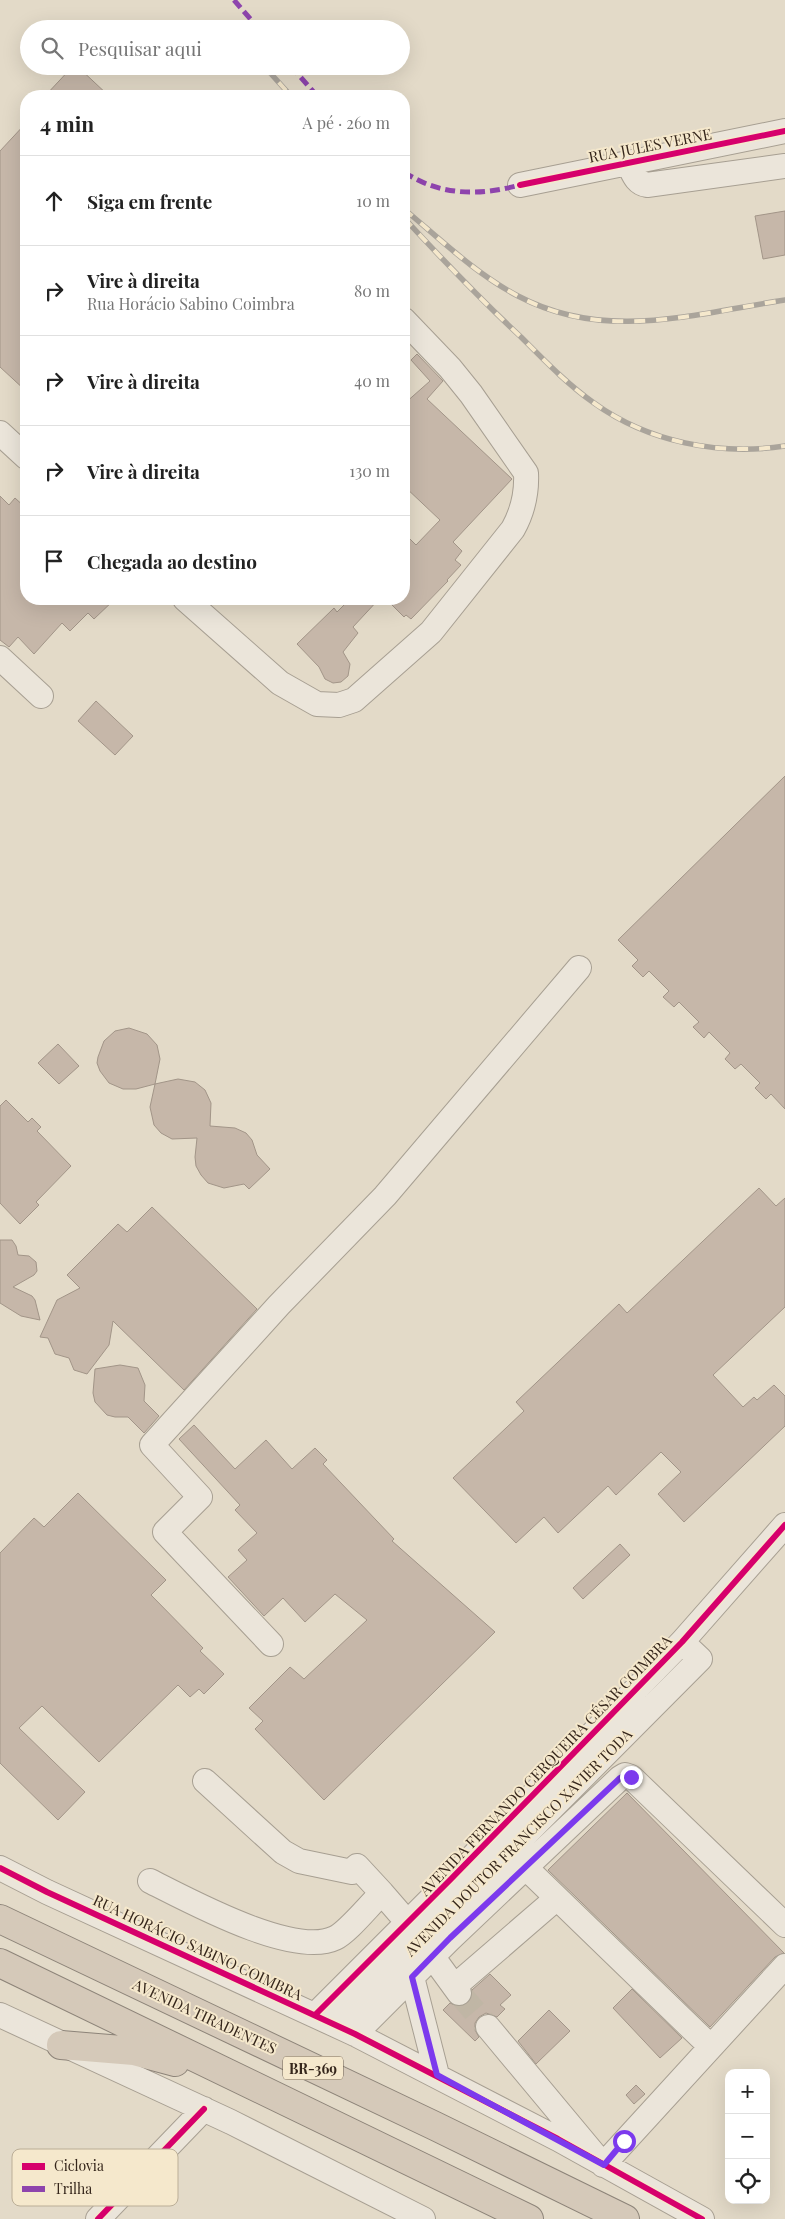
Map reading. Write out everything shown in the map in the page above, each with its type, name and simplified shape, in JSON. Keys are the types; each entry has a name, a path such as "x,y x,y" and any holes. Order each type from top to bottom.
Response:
{"highway":[{"name":"AVENIDA TIRADENTES","path":"0,1918 625,2219"},
{"name":"BR-369","path":"0,1964 530,2219"},
{"path":"61,2045 134,2051 156,2055 277,2097"}],"street":[{"name":"RUA JULES VERNE","path":"520,185 785,131"},
{"path":"628,162 636,179 641,184 647,185 785,166"},
{"path":"192,605 280,683 317,704 339,705 354,700 431,632 507,537 520,518 526,487 526,473 471,394 450,368 410,326"},
{"path":"0,433 20,451"},
{"path":"0,658 41,696"},
{"path":"271,1644 165,1532 200,1497 152,1445 279,1306 384,1196 579,968"},
{"name":"AVENIDA FERNANDO CERQUEIRA CÉSAR COIMBRA","path":"315,2015 420,1939 785,1525"},
{"name":"AVENIDA DOUTOR FRANCISCO XAVIER TODA","path":"345,2029 420,1939 700,1659 682,1642"},
{"path":"437,2075 412,1977 420,1939 525,1867 625,1775 631,1777 785,1925"},
{"path":"205,1780 283,1852 299,1861 352,1872 356,1866 382,1893 420,1939 457,1989 557,1898"},
{"path":"525,1867 711,2047"},
{"name":"RUA HORÁCIO SABINO COIMBRA","path":"0,1868 47,1892 345,2029 437,2075 702,2219"},
{"path":"150,1881 260,1932 313,1943 324,1942 337,1937 382,1893"},
{"path":"488,2027 604,2165 785,1966"},
{"path":"345,2029 412,1977"},
{"path":"0,2015 61,2045 204,2109 423,2219"},
{"path":"165,2149 204,2109"},
{"path":"98,2219 111,2206"}],"building":[{"path":"65,75 87,75 103,90 51,90"},
{"path":"20,129 20,385 0,367 0,151"},
{"path":"785,211 785,255 763,259 755,216"},
{"path":"417,354 443,381 427,399 512,479 453,542 462,551 455,560 461,565 411,619 406,615 404,617 392,605 410,605 410,539 416,545 440,520 410,492 410,399 430,381 411,360"},
{"path":"0,496 9,505 15,498 20,503 20,605 109,605 94,619 88,613 70,631 62,623 34,654 18,637 9,647 0,640"},
{"path":"344,605 373,605 353,627 358,633 343,652 350,664 348,676 341,682 333,683 325,679 319,667 297,644 334,608 337,612"},
{"path":"96,701 133,736 115,755 78,721"},
{"path":"785,776 785,1109 771,1094 766,1099 755,1088 760,1083 741,1064 735,1069 725,1059 730,1053 709,1032 704,1038 693,1027 699,1022 679,1002 674,1007 663,997 669,991 649,971 643,977 632,966 638,960 618,940"},
{"path":"129,1028 147,1034 157,1045 160,1059 155,1084 136,1089 123,1089 109,1083 100,1071 97,1063 104,1041 115,1031"},
{"path":"58,1044 79,1066 59,1084 38,1063"},
{"path":"178,1079 195,1082 205,1090 211,1103 210,1126 235,1128 246,1133 252,1140 257,1155 270,1169 249,1189 244,1184 224,1188 208,1183 196,1166 197,1138 172,1139 161,1133 154,1125 150,1107 155,1084"},
{"path":"6,1100 28,1122 32,1118 41,1127 37,1131 71,1166 36,1202 39,1205 20,1224 0,1203 0,1106"},
{"path":"759,1188 776,1206 785,1198 785,1307 713,1375 743,1407 754,1397 757,1400 774,1385 785,1396 785,1426 684,1522 658,1494 681,1472 661,1452 616,1495 608,1486 558,1533 544,1517 516,1543 453,1478 524,1411 516,1402 619,1304 627,1313"},
{"path":"152,1207 257,1309 184,1390 113,1321 109,1345 87,1374 74,1370 69,1358 55,1354 48,1338 40,1337 57,1300 80,1288 67,1275 118,1224 127,1232"},
{"path":"0,1240 12,1240 18,1255 29,1256 36,1262 37,1271 34,1275 13,1287 32,1296 35,1300 40,1320 21,1316 0,1303"},
{"path":"120,1365 138,1368 145,1385 144,1401 159,1416 144,1433 128,1417 107,1415 95,1402 93,1393 95,1369"},
{"path":"194,1425 235,1469 266,1440 292,1469 315,1448 327,1460 323,1464 394,1539 392,1541 495,1632 324,1800 255,1729 263,1721 249,1708 290,1667 304,1679 367,1620 335,1594 305,1622 283,1598 264,1616 228,1577 247,1560 238,1550 257,1533 235,1510 240,1505 179,1439"},
{"path":"78,1493 166,1580 151,1595 203,1648 200,1651 224,1674 204,1694 199,1689 190,1697 178,1685 99,1762 42,1706 19,1728 85,1792 58,1820 0,1763 0,1553 34,1518 44,1527"},
{"path":"620,1544 630,1555 583,1599 573,1588"},
{"path":"627,1793 784,1953 775,1957 710,2027 548,1870"},
{"path":"490,1974 511,1995 500,2005 505,2009 497,2017 486,2013 479,2017 475,2023 475,2030 479,2037 475,2041 443,2010 450,2003 460,2007 467,2004 472,1998 472,1990"},
{"path":"632,1989 682,2038 660,2058 613,2008"},
{"path":"549,2010 570,2031 536,2064 518,2041"},
{"path":"636,2085 645,2094 634,2104 626,2095"}],"tunnel":[{"path":"459,1993 488,2027"}],"railway":[{"path":"272,75 286,90"},
{"path":"410,214 459,255 503,287 518,296 551,310 583,318 616,321 650,320 683,317 785,300"},
{"path":"410,224 447,264 556,372 584,396 615,416 637,428 685,443 735,449 785,446"}],"marked path":[{"path":"234,0 251,20"},
{"path":"299,75 312,90"},
{"path":"410,175 432,186 460,192 490,191 520,185"}],"cycle path":[{"path":"520,185 785,131"},
{"path":"315,2015 450,1880 682,1642 785,1525"},
{"path":"0,1868 47,1892 355,2034 558,2139 702,2219"},
{"path":"165,2149 204,2109"},
{"path":"98,2219 111,2206"}],"route":[{"path":"624,2141 604,2165 437,2075 412,1977 450,1938 620,1778 625,1775 631,1777"}]}
